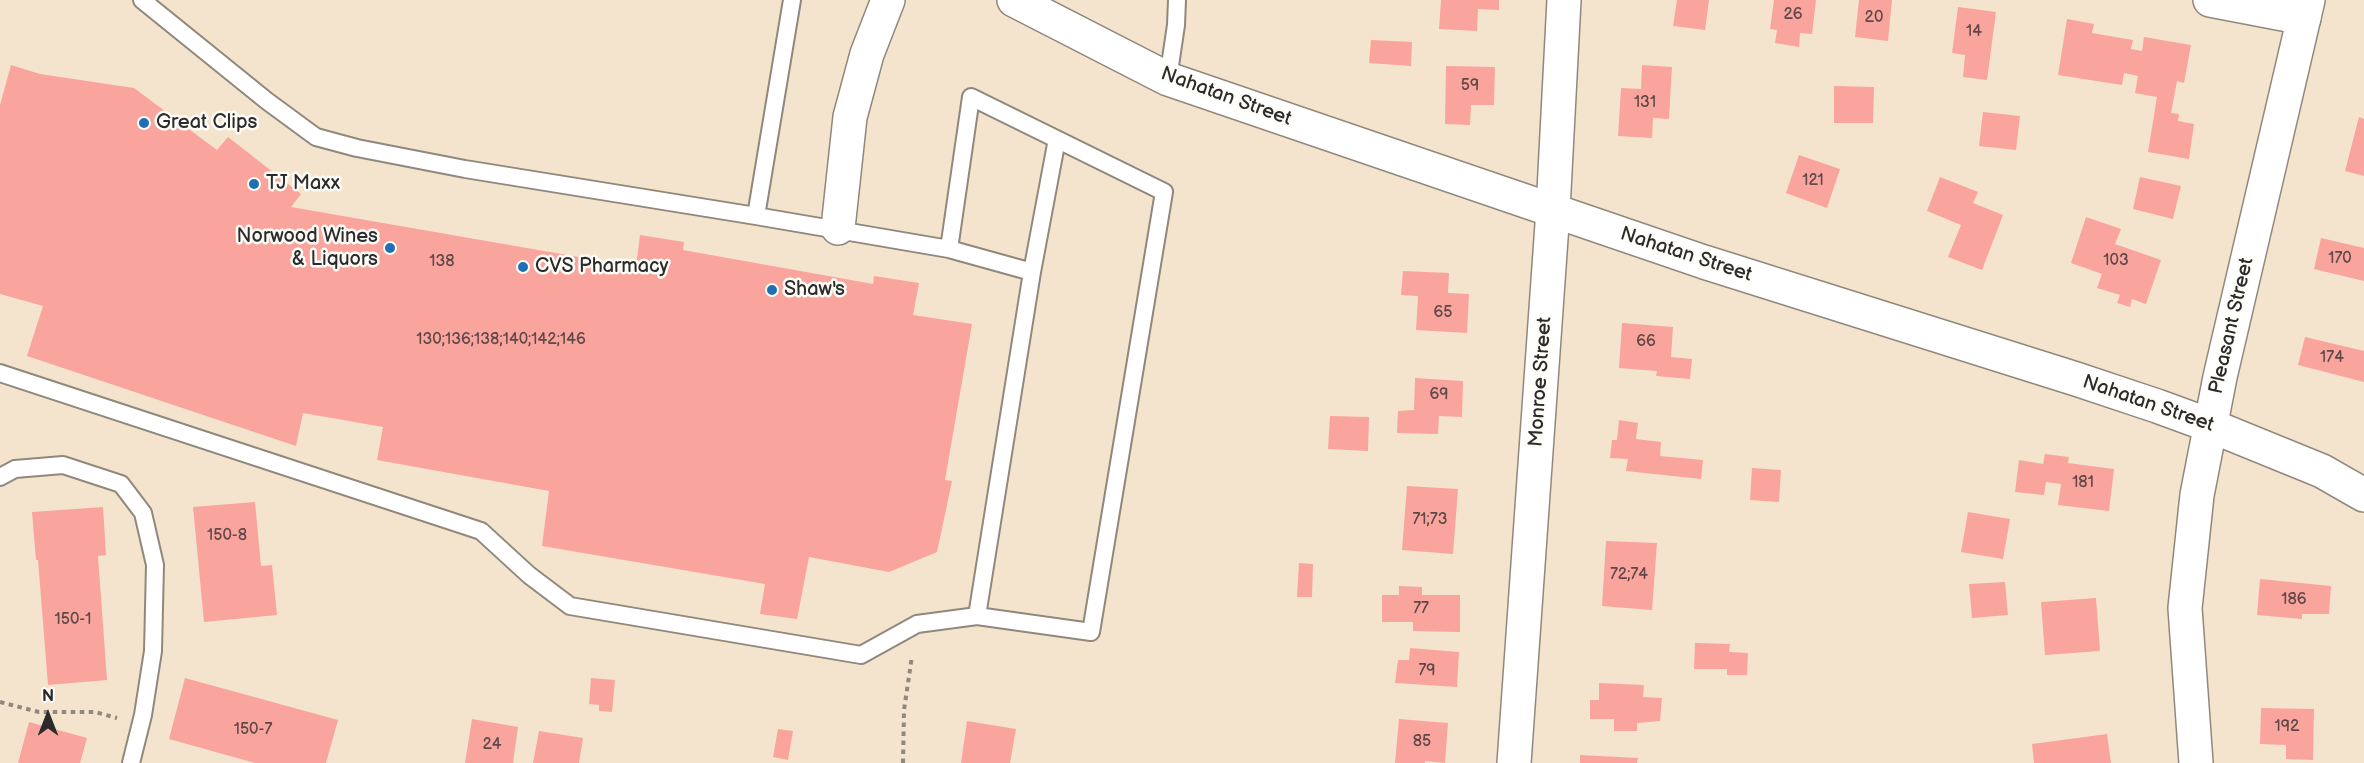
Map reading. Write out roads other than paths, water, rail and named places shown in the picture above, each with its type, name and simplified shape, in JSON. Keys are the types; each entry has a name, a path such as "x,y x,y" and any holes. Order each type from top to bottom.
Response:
{"street":[{"path":"838,228 850,117 867,54 888,0"},
{"name":"Nahatan Street","path":"1014,0 1168,79 1704,262 2076,379 2210,425 2322,471 2364,495"},
{"name":"Monroe Street","path":"1514,763 1553,210 1564,0"},
{"path":"2210,0 2306,9"},
{"name":"Pleasant Street","path":"2196,763 2185,608 2191,535 2210,425 2306,9"}],"lane":[{"path":"142,0 267,101 316,137 357,148 465,169 838,228 950,249 1032,272"},
{"path":"756,216 792,0"},
{"path":"1168,79 1176,25 1177,0"},
{"path":"0,373 481,531 529,575 570,606 861,656 917,624 977,616 1091,632 1164,192 972,97 950,249"},
{"path":"977,616 1032,272 1057,140"},
{"path":"0,477 15,469 63,465 121,484 143,513 155,565 153,651 131,763"}],"place":[{"name":"Great Clips","path":"144,123"},
{"name":"TJ Maxx","path":"254,184"},
{"name":"Norwood Wines & Liquors","path":"390,248"},
{"name":"CVS Pharmacy","path":"523,267"},
{"name":"Shaw's","path":"772,290"}]}
